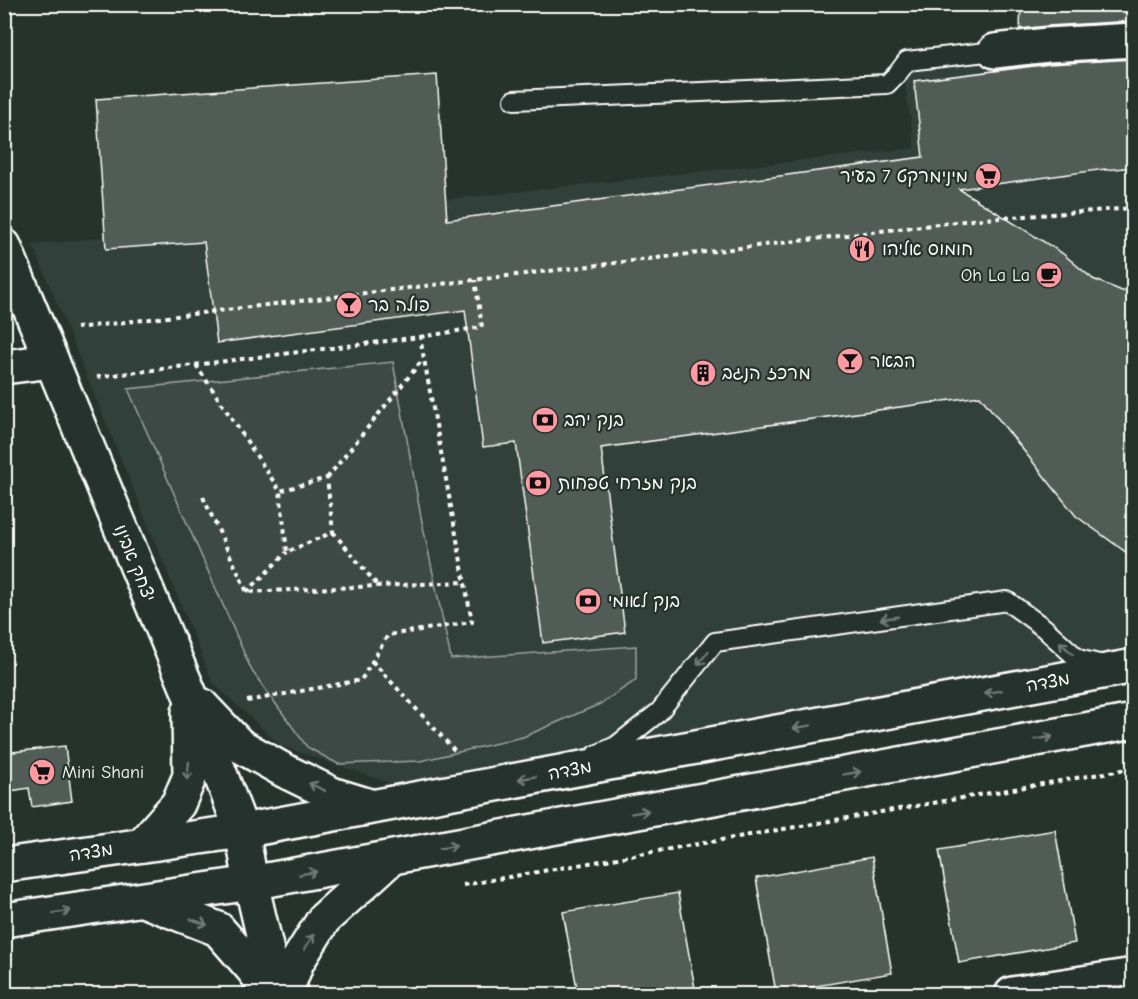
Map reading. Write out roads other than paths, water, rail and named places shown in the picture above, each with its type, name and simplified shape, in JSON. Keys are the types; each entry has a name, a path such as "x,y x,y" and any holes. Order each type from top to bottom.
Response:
{"main road":[{"path":"995,51 1048,45 1134,40"},
{"name":"יצחק אבינו","path":"4,246 197,700 242,831 251,883 278,994"},
{"path":"4,367 50,358"},
{"name":"מצדה","path":"4,865 242,831 1127,667"},
{"path":"197,700 239,745 333,795 372,807"},
{"path":"142,845 178,804 189,776 197,700"},
{"path":"4,920 251,883 1134,721"},
{"path":"285,994 297,962 324,919 391,858"},
{"path":"144,900 218,929 272,994"},
{"path":"1011,994 1134,975"}],"lane":[{"path":"514,100 887,84 907,61 995,51"},
{"path":"562,772 615,746 659,712 715,642 1007,601 1044,628 1078,659 1127,667"}],"place":[{"name":"מינימרקט 7 בעיר","path":"988,176"},
{"name":"חומוס אליהו","path":"862,249"},
{"name":"Oh La La","path":"1049,275"},
{"name":"פולה בר","path":"349,305"},
{"name":"הבאר","path":"850,361"},
{"name":"מרכז הנגב","path":"703,373"},
{"name":"בנק יהב","path":"545,420"},
{"name":"בנק מזרחי טפחות","path":"538,483"},
{"name":"בנק לאומי","path":"588,601"},
{"name":"Mini Shani","path":"42,772"}]}
